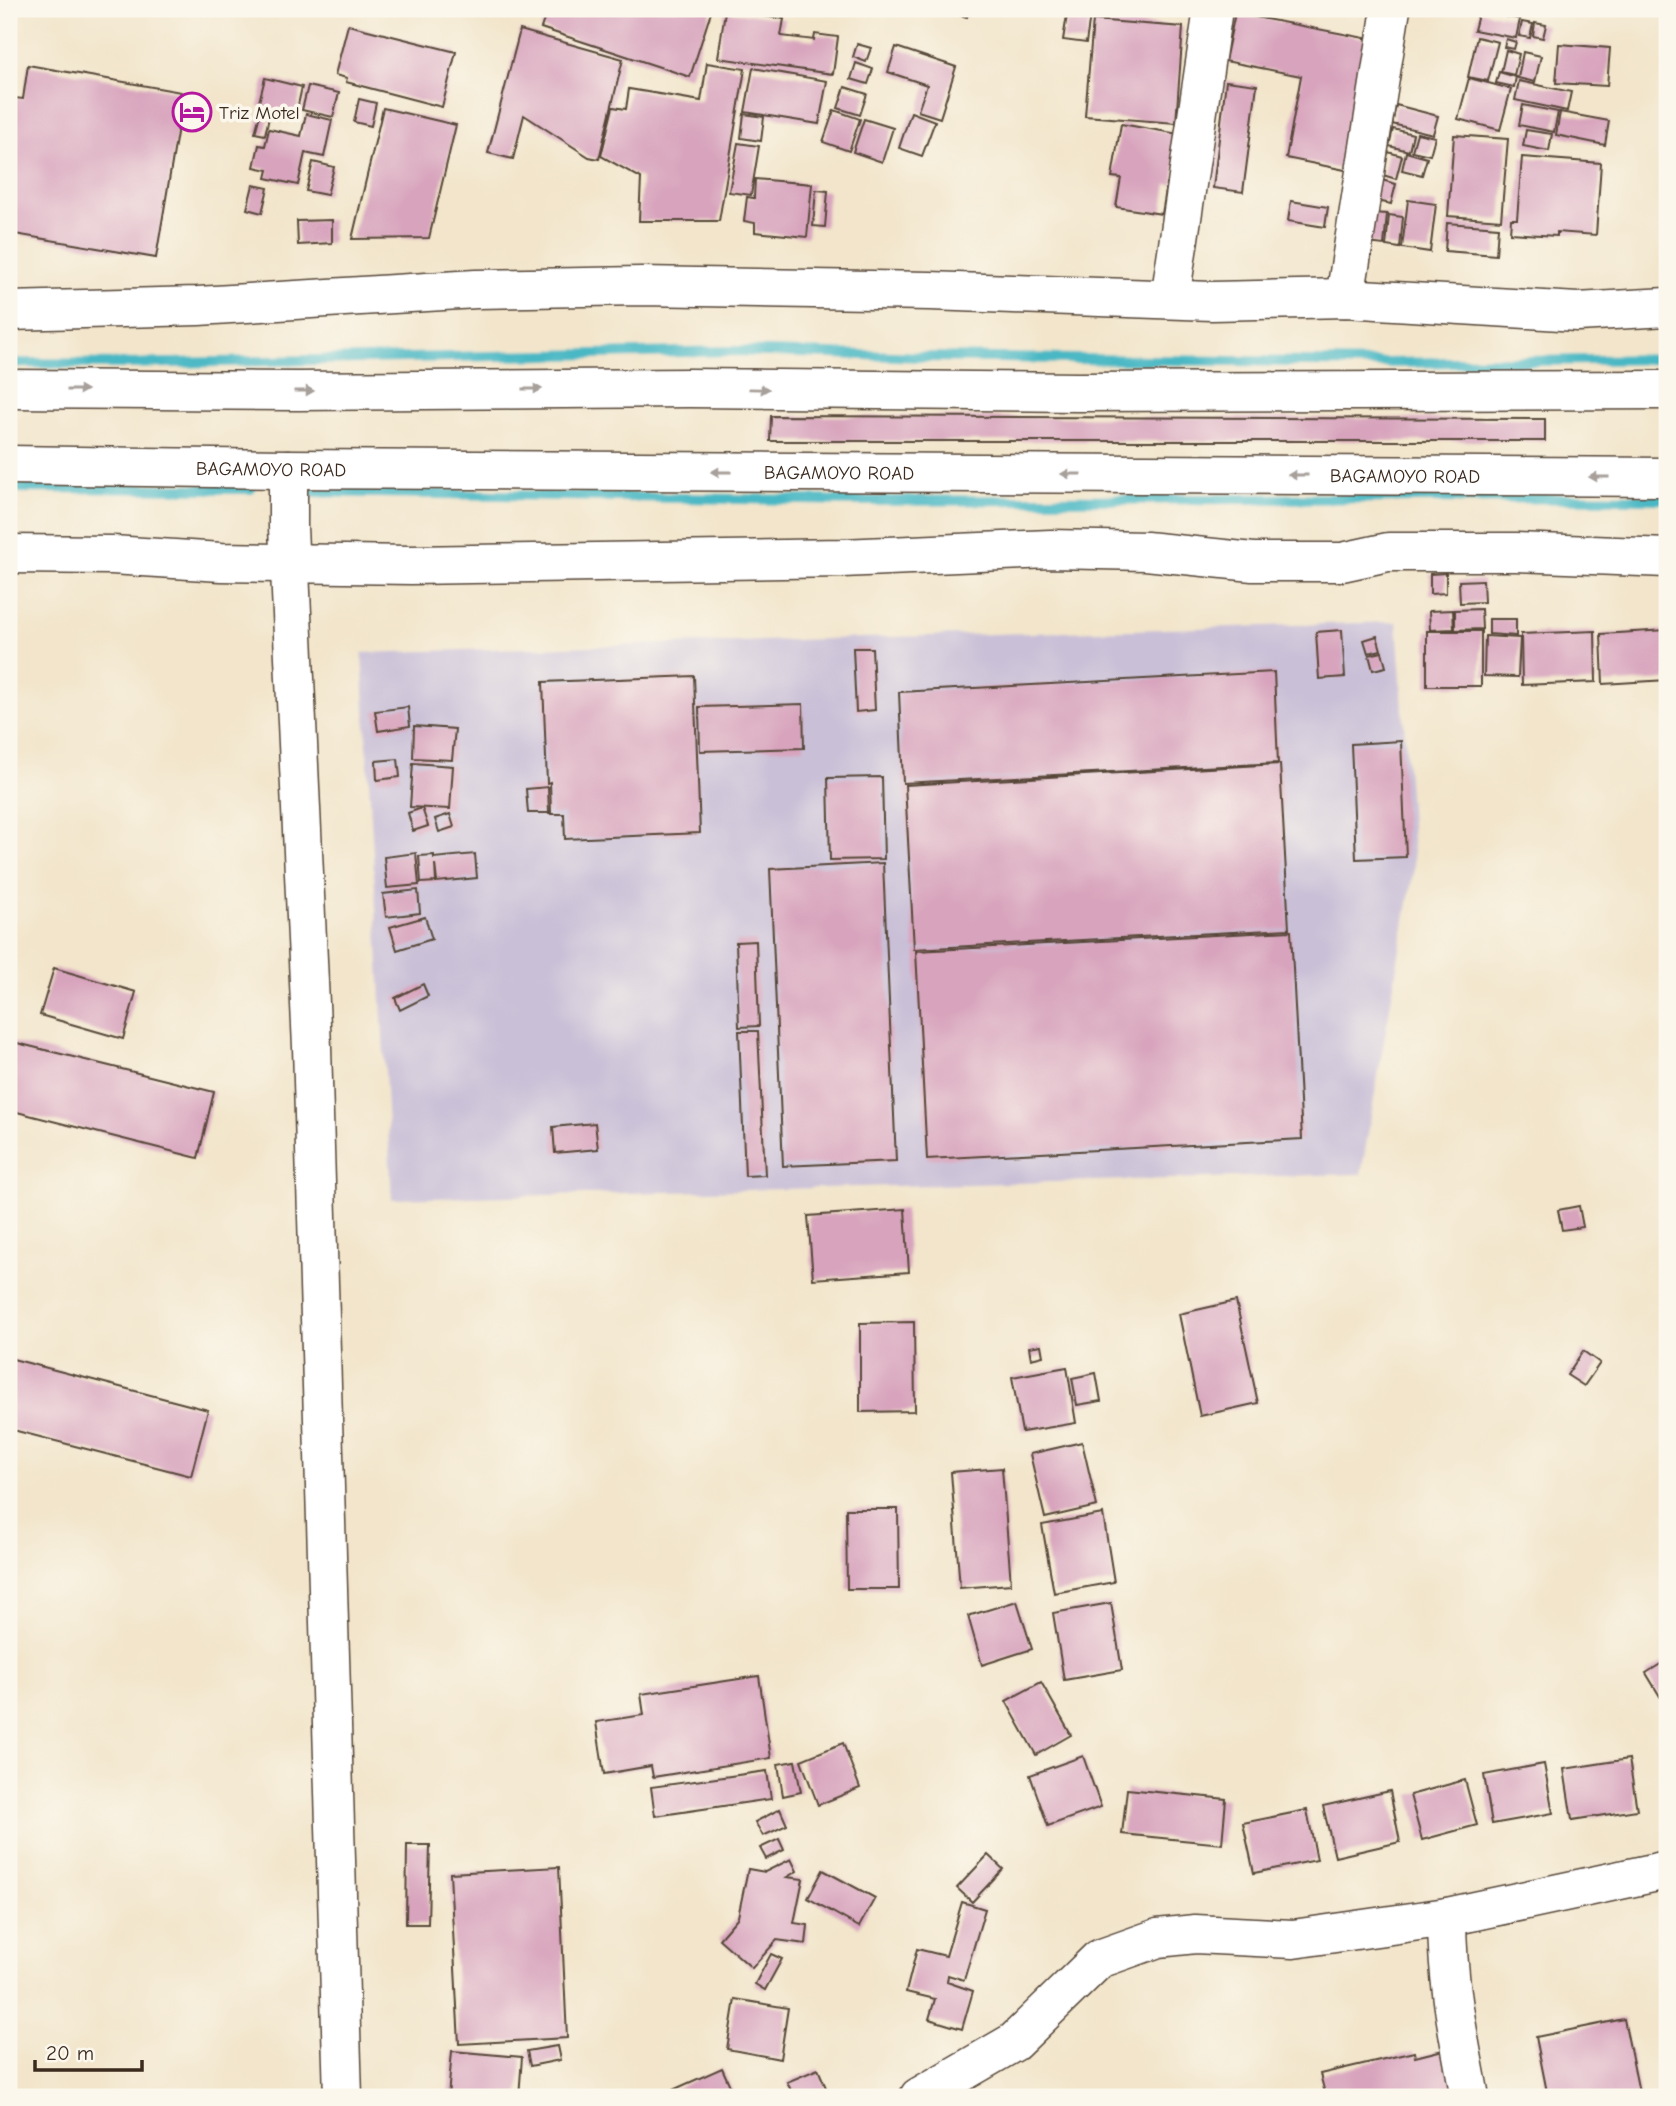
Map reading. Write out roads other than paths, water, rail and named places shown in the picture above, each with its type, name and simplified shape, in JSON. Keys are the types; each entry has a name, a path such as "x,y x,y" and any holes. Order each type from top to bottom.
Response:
{"main road":[{"path":"1170,299 1213,9"},
{"path":"1345,298 1391,9"},
{"path":"9,311 198,306 476,289 641,286 930,290 1170,299 1345,298 1577,312 1667,307"},
{"path":"9,389 298,391 703,388 1078,392 1667,390"},
{"name":"BAGAMOYO ROAD","path":"9,465 1667,477"},
{"path":"288,469 312,1046 343,2097"},
{"path":"9,554 111,555 291,564 411,565 842,558 1051,549 1146,551 1253,562 1342,562 1388,552 1516,552 1667,558"},
{"path":"919,2097 1014,2042 1098,1958 1158,1938 1195,1934 1293,1939 1447,1917 1667,1870"},
{"path":"1447,1917 1447,1963 1470,2097"}],"waterway":[{"path":"9,363 126,364 733,351 926,357 1387,363 1667,359"},
{"path":"9,488 251,489"},
{"path":"315,492 862,501 1667,499"}],"place":[{"name":"Triz Motel","path":"192,112"}]}
